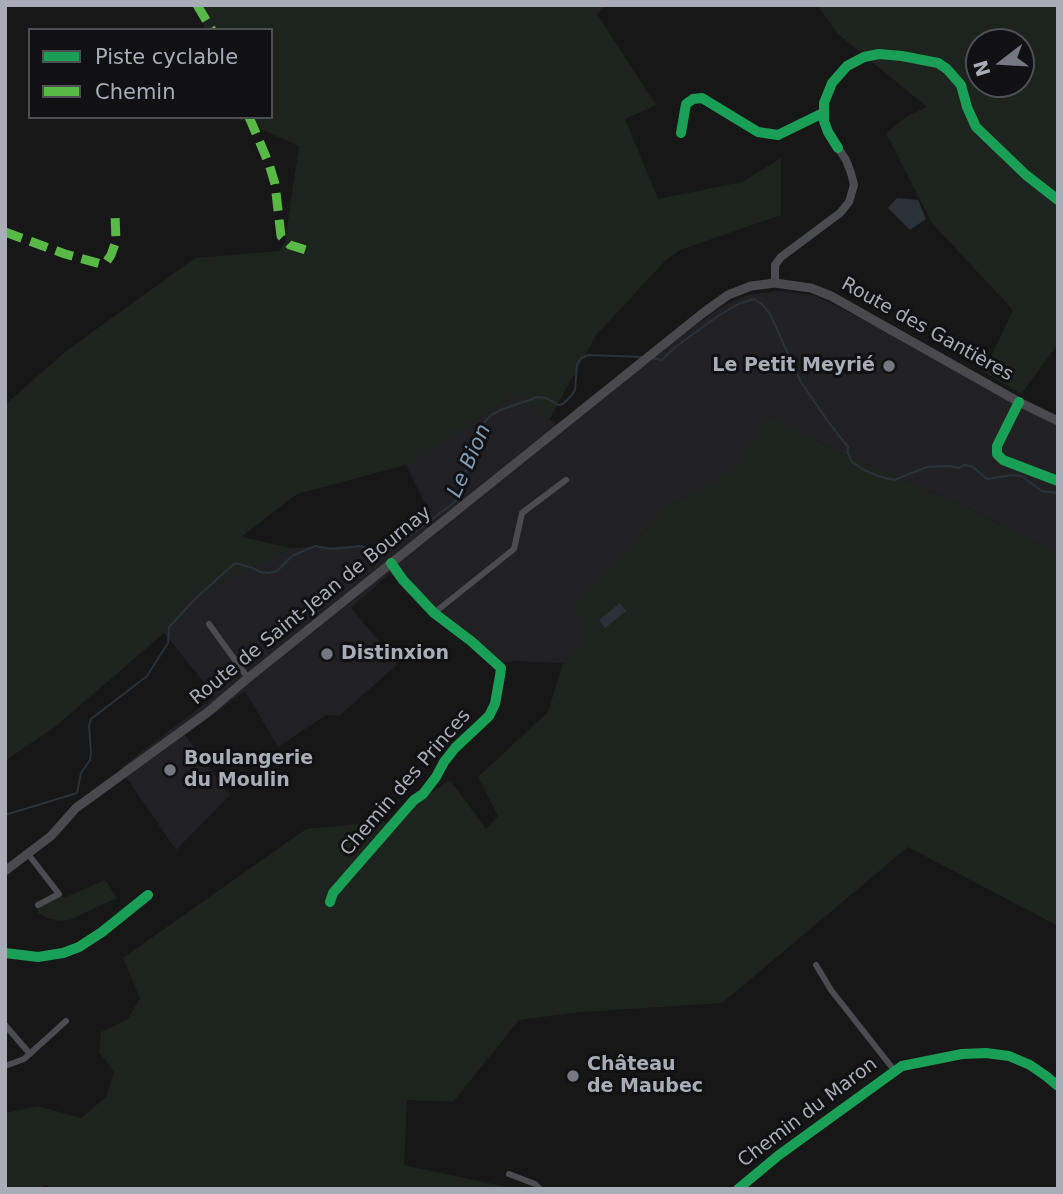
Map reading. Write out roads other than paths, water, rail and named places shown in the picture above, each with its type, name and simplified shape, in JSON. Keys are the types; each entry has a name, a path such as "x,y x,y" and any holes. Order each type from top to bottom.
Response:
{"main road":[{"name":"Route des Gantières","path":"703,313 728,295 751,286 775,284 811,288 831,296 1019,402 1058,421"},
{"name":"Route de Saint-Jean de Bournay","path":"5,871 51,836 76,807 208,712 703,313"}],"street":[{"path":"775,284 775,265 781,257 840,214 852,194 854,185 851,173 828,132 823,113 825,97 832,83 847,66 857,60 879,54 938,63 955,76 961,85 976,127 1026,175 1058,200"},
{"path":"681,133 686,104 692,99 702,98 758,132 778,135 823,113"},
{"path":"1019,402 997,446 997,454 1003,460 1058,481"},
{"path":"434,614 514,549 522,513 566,480"},
{"name":"Chemin des Princes","path":"330,902 333,893 414,800 423,794 455,748 489,716 495,704 501,668 471,641 434,614 391,563"},
{"path":"209,624 248,678"},
{"path":"28,854 59,894 38,905"},
{"path":"5,953 38,957 79,947 148,895"},
{"path":"816,965 831,990 894,1070"},
{"path":"5,1066 24,1059 66,1021"},
{"path":"5,1025 30,1054"},
{"name":"Chemin du Maron","path":"738,1189 779,1155 902,1066 930,1059 986,1053 1009,1056 1030,1065 1058,1086"},
{"path":"509,1174 536,1184 541,1189"}],"waterway":[{"name":"Le Bion","path":"652,358 662,360 718,316 738,304 754,299 770,314 801,382 848,447 852,462 864,470 894,480 927,467 958,468 965,465 973,467 987,479 1021,476 1042,491 1058,493"},
{"name":"Le Bion","path":"5,815 77,793 81,773 90,760 91,719 147,676 168,643 169,627 235,563 268,573 277,571 292,556 315,546 332,549 360,546 377,551 392,549 456,501 484,423 491,415 538,397 558,405 563,404 575,390 577,364 581,358 589,355 643,357"}],"place":[{"name":"Le Petit Meyrié","path":"889,366"},
{"name":"Distinxion","path":"327,654"},
{"name":"Boulangerie du Moulin","path":"170,770"},
{"name":"Château de Maubec","path":"573,1076"}]}
